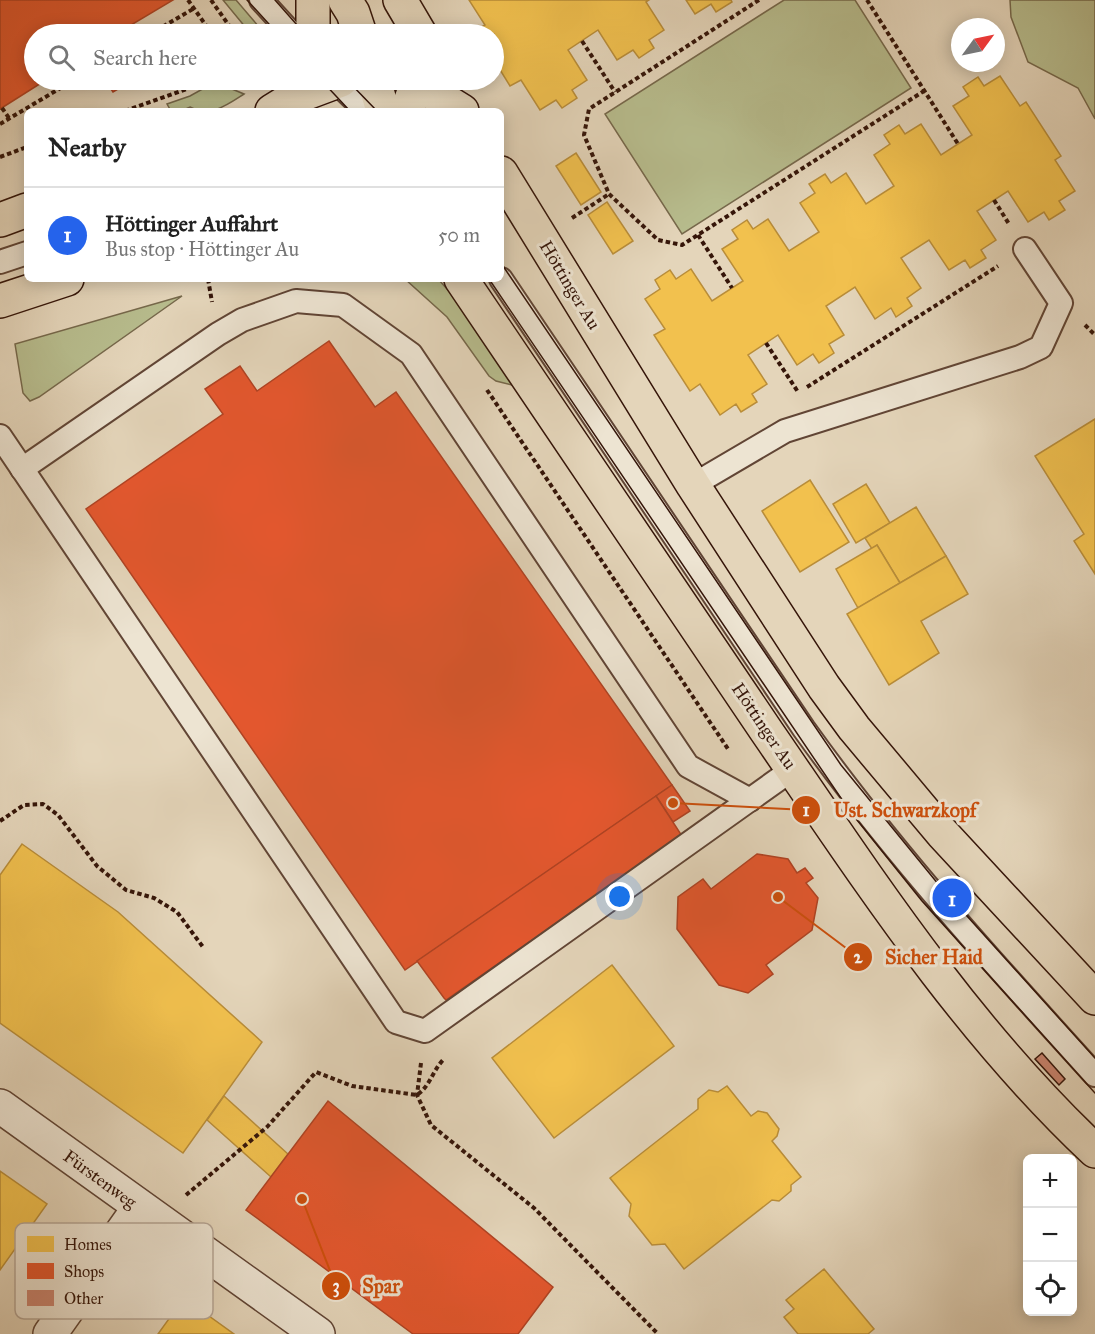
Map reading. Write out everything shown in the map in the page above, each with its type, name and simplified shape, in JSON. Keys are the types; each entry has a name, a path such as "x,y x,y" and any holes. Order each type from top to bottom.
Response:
{"main road":[{"path":"313,0 313,24"},
{"path":"345,0 357,24"},
{"path":"289,96 307,90"},
{"path":"377,90 382,108"},
{"path":"427,90 458,108"},
{"name":"Höttinger Au","path":"504,178 693,485 794,643 854,728 976,872 1095,998"},
{"path":"0,220 24,211"},
{"path":"0,301 58,282"},
{"name":"Höttinger Au","path":"463,282 919,951 968,1014 1023,1077 1095,1152"}],"street":[{"name":"Fürstenweg","path":"0,1106 160,1223"},
{"path":"128,1223 139,1208"},
{"name":"Fürstenweg","path":"213,1260 318,1334"},
{"path":"50,1334 61,1319"}],"lane":[{"path":"261,0 283,24"},
{"path":"346,90 363,108"},
{"path":"693,485 785,430 1020,357 1041,347 1061,303 1025,249"},
{"path":"0,262 24,253"},
{"path":"503,282 804,729 856,801 943,906 1095,1075"},
{"path":"22,469 218,334 242,320 297,301 343,305 411,354 688,766 754,797"},
{"path":"0,436 396,1022 425,1031 793,769"}],"path":[{"path":"188,0 204,24"},
{"path":"211,0 227,24"},
{"path":"759,0 589,108 584,135 609,194 658,240 682,245 924,91"},
{"path":"867,0 958,144"},
{"path":"167,24 193,9"},
{"path":"582,41 615,92"},
{"path":"26,108 57,90"},
{"path":"133,108 184,90"},
{"path":"2,108 9,118"},
{"path":"0,124 24,109"},
{"path":"0,157 24,148"},
{"path":"698,235 732,288"},
{"path":"766,343 799,393 1025,249"},
{"path":"487,390 754,797"},
{"path":"0,821 24,805 43,804 58,815 97,866 126,890 154,898 177,912 203,947"},
{"path":"421,1068 417,1095 431,1125 534,1208 658,1334"},
{"path":"139,1208 185,1196 267,1127 316,1072 352,1086 417,1095"}],"green space":[{"path":"223,0 236,0 256,24 243,24"},
{"path":"784,0 855,0 911,88 682,234 605,114"},
{"path":"1010,0 1095,0 1095,119 1078,88 1028,62 1011,17"},
{"path":"201,90 234,90 244,94 220,108 169,108 167,104"},
{"path":"408,282 441,282 477,322 520,387 496,381 489,376 447,317"},
{"path":"182,296 39,397 30,401 23,393 15,344"}],"building: Homes":[{"path":"469,0 649,0 646,2 664,30 649,40 654,48 639,58 633,50 617,60 598,30 568,50 587,80 572,90 577,98 562,108 556,100 540,110 521,80 510,86 504,76 504,24 484,24"},
{"path":"686,0 731,0 732,2 716,12 711,4 695,14"},
{"path":"1000,76 1020,106 1026,102 1061,156 1055,160 1075,191 1059,201 1065,210 1049,220 1044,212 1028,222 1008,191 977,211 996,240 981,250 986,258 970,268 965,260 949,270 929,240 901,258 921,288 907,298 912,306 896,317 891,308 875,319 855,287 826,306 844,335 829,344 834,353 819,363 813,354 797,365 778,335 748,355 767,384 752,394 757,402 741,412 736,404 720,415 700,384 690,391 654,335 665,329 645,299 660,289 655,280 670,270 676,279 691,269 712,301 743,281 722,249 738,239 732,230 747,220 753,229 768,219 789,251 819,232 800,203 815,193 809,184 825,174 831,183 846,173 866,204 894,186 874,155 890,144 884,135 899,125 905,134 921,124 941,155 972,135 953,106 969,96 963,87 978,77 984,86"},
{"path":"576,153 601,192 581,205 556,166"},
{"path":"607,202 633,241 613,254 588,215"},
{"path":"1095,419 1095,574 1074,541 1084,534 1035,456"},
{"path":"810,480 849,542 800,572 762,511"},
{"path":"866,484 890,523 856,543 833,504"},
{"path":"916,507 946,556 900,583 877,545 872,549 865,538"},
{"path":"877,545 900,583 858,608 836,569"},
{"path":"946,556 968,594 921,621 939,653 889,685 847,614"},
{"path":"22,844 118,912 262,1042 183,1153 0,1023 0,875"},
{"path":"612,965 674,1046 554,1138 492,1058"},
{"path":"727,1086 751,1116 758,1111 767,1113 779,1129 772,1141 801,1177 791,1185 791,1191 779,1201 772,1200 684,1269 665,1244 652,1245 629,1216 631,1204 610,1178 698,1109 698,1099 709,1090 718,1092"},
{"path":"224,1096 288,1154 271,1177 207,1120"},
{"path":"0,1171 47,1204 33,1223 15,1223 15,1249 0,1270"},
{"path":"824,1269 874,1329 868,1334 798,1334 784,1317 794,1309 786,1300"},
{"path":"169,1319 213,1319 234,1334 158,1334"}],"building: Shops":[{"path":"0,0 173,0 133,24 24,24 24,90 30,90 0,109"},
{"path":"329,341 375,407 396,392 672,785 405,970 86,509 223,414 205,389 240,366 257,391"},
{"path":"672,785 690,811 673,822 656,796"},
{"path":"656,796 682,836 446,1000 444,998 417,961"},
{"path":"757,854 788,859 797,873 805,868 813,878 806,883 818,898 812,930 766,965 773,974 748,993 719,985 677,929 678,897 703,879 711,889"},
{"path":"328,1101 553,1287 518,1334 413,1334 246,1210"}],"building: Other":[{"path":"1042,1053 1065,1079 1059,1085 1035,1059"}],"tram line":[{"path":"247,0 269,24"},
{"path":"275,0 296,24"},
{"path":"330,90 347,108"},
{"path":"357,90 374,108"},
{"path":"504,267 841,765 939,885 1095,1058"},
{"path":"491,282 849,810 922,901 1095,1093"}],"place":[{"name":"Ust. Schwarzkopf","path":"673,803"},
{"name":"Sicher Haid","path":"778,897"},
{"name":"Höttinger Auffahrt","path":"952,898"},
{"name":"Spar","path":"302,1199"}]}
